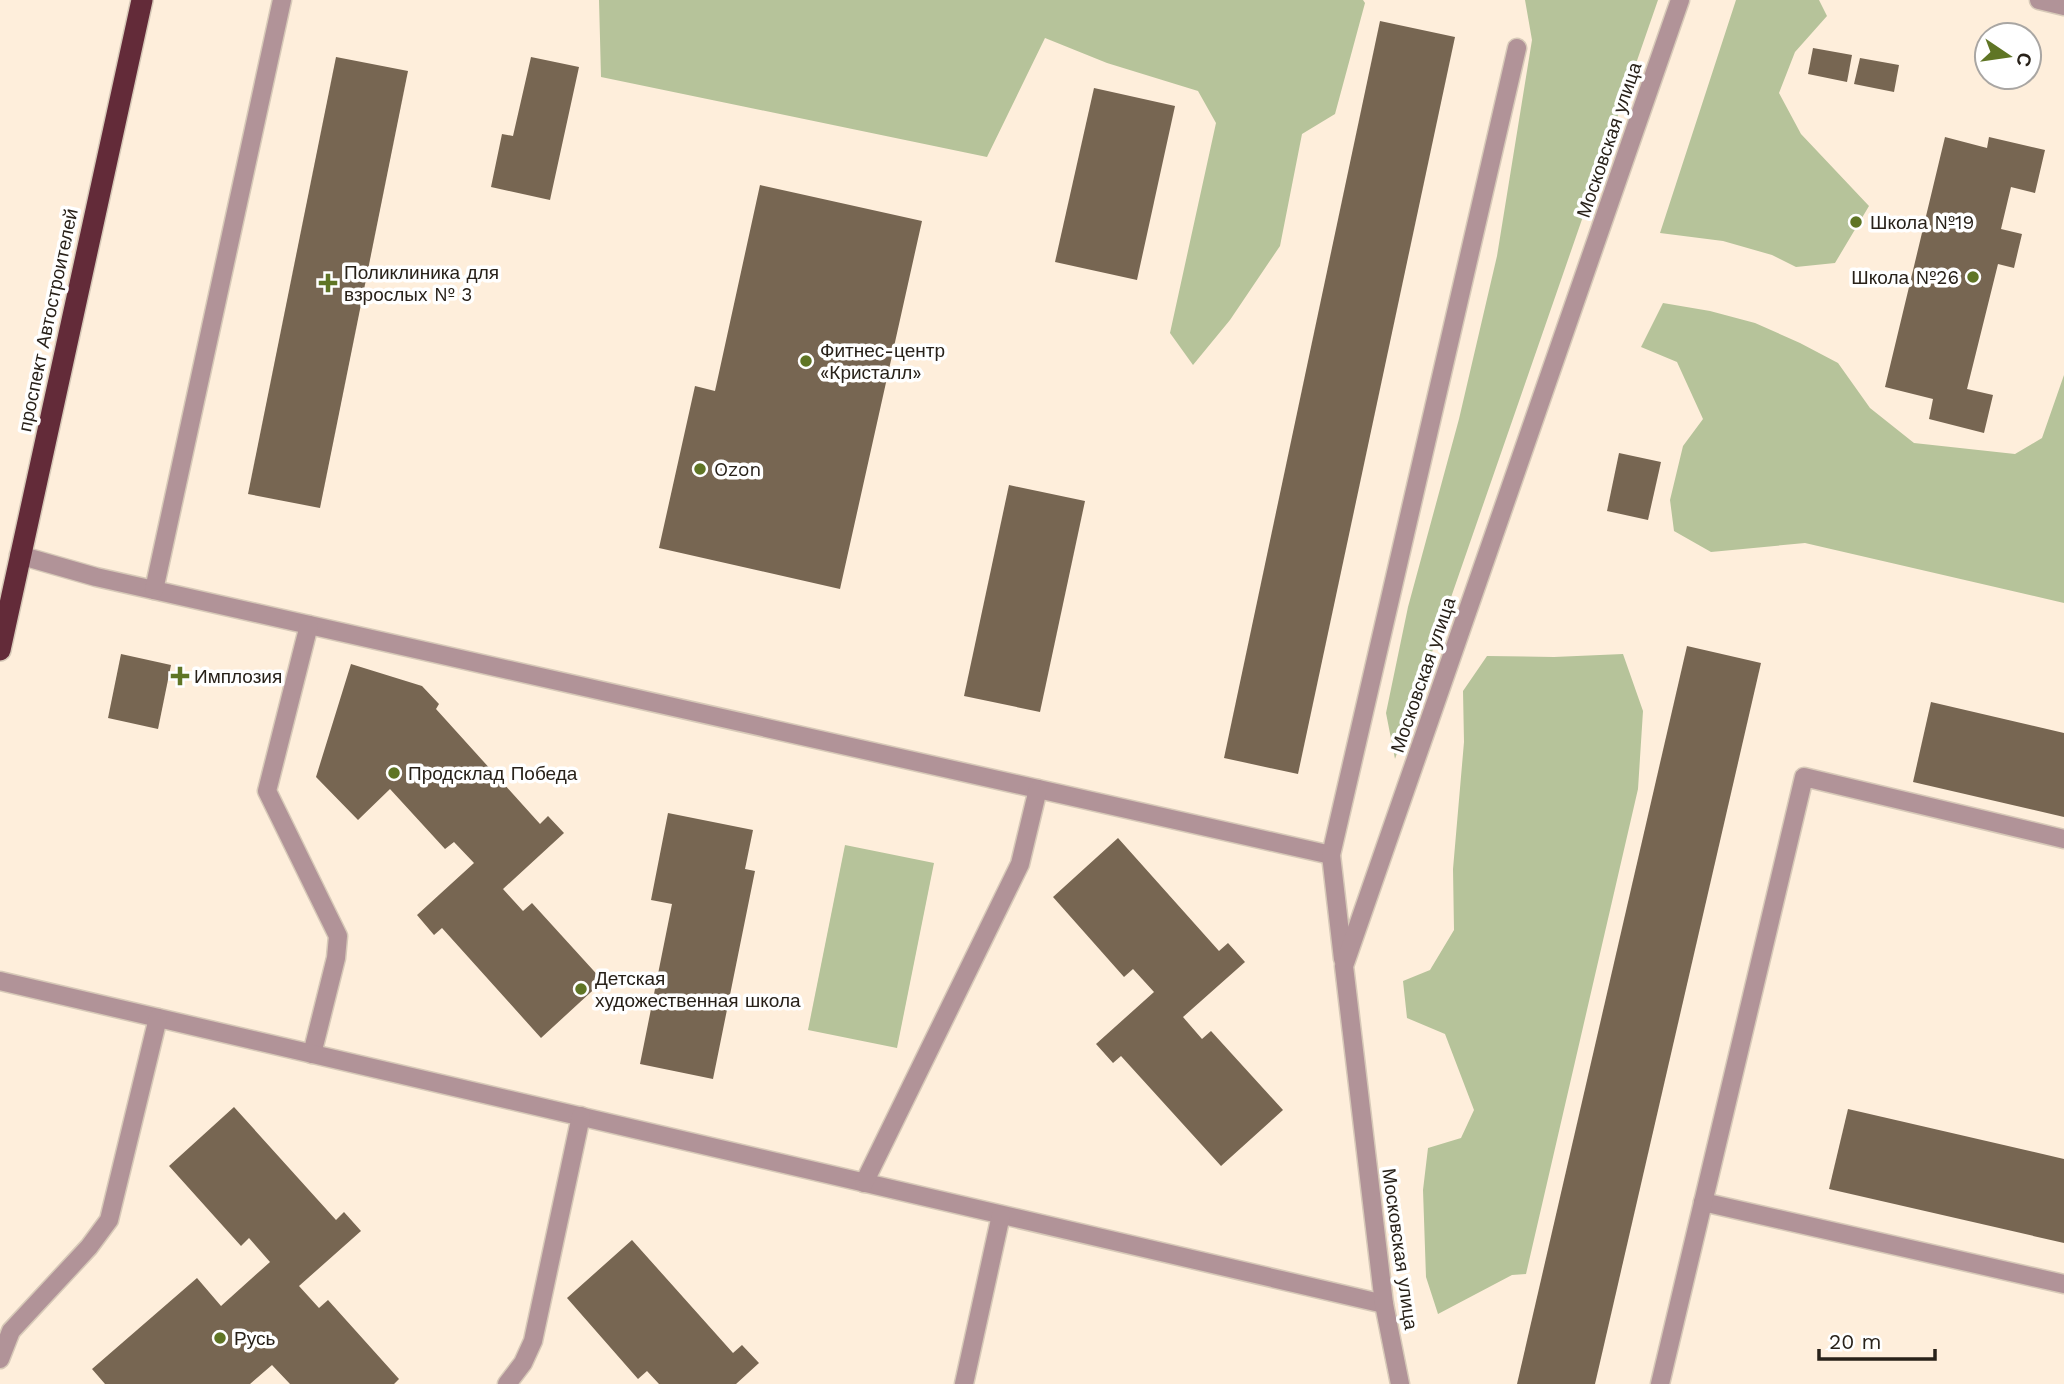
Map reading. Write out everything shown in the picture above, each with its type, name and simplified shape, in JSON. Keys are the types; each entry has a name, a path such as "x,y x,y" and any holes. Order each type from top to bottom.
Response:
{"highway":[{"name":"проспект Автостроителей","path":"0,650 142,0"}],"street":[{"path":"153,590 282,0"},
{"name":"Московская улица","path":"1400,1384 1384,1304 1344,966 1680,0"},
{"path":"2039,0 2064,6"},
{"path":"1344,966 1331,855 1517,48"},
{"path":"19,555 96,577 1331,855"},
{"path":"309,625 267,791 338,936 337,958 312,1054"},
{"path":"1660,1384 1804,777 2064,839"},
{"path":"864,1182 1020,864 1038,789"},
{"path":"0,981 1384,1304"},
{"path":"0,1359 11,1331 89,1247 109,1220 158,1018"},
{"path":"507,1384 523,1363 533,1341 581,1116"},
{"path":"1703,1202 2064,1284"},
{"path":"964,1384 1001,1214"}],"green space":[{"path":"599,0 1363,0 1365,3 1335,114 1302,134 1280,246 1230,320 1193,365 1170,333 1216,123 1198,91 1107,63 1045,38 987,157 601,77"},
{"path":"1525,0 1658,0 1395,759 1386,713 1408,607 1459,419 1497,256 1532,40"},
{"path":"1736,0 1819,0 1827,16 1795,52 1779,93 1801,134 1869,206 1835,263 1796,267 1772,255 1723,241 1660,233"},
{"path":"1663,303 1710,311 1755,323 1838,363 1870,408 1914,443 2015,454 2042,438 2064,375 2064,603 1805,543 1711,552 1674,531 1670,500 1683,446 1703,419 1677,362 1641,347"},
{"path":"1623,654 1643,711 1638,789 1526,1274 1512,1275 1438,1314 1426,1277 1423,1190 1428,1148 1461,1138 1474,1110 1445,1034 1407,1018 1403,981 1430,970 1454,930 1453,869 1464,742 1463,691 1487,656"},
{"path":"845,845 934,863 897,1048 808,1030"}],"building":[{"path":"1380,21 1455,37 1298,774 1224,758"},
{"path":"1813,48 1852,55 1847,82 1808,74"},
{"name":"Поликлиника для взрослых № 3","path":"336,57 408,71 320,508 248,494"},
{"path":"531,57 579,67 550,200 491,187 502,134 513,136"},
{"path":"1860,58 1899,65 1894,92 1854,84"},
{"path":"1094,88 1175,106 1137,280 1055,262"},
{"path":"1945,137 1987,148 1989,137 2045,150 2035,193 2011,187 2001,229 2022,234 2014,268 1998,264 1967,389 1993,395 1984,433 1929,419 1933,399 1885,387"},
{"path":"760,185 922,221 840,589 659,548 695,386 715,391"},
{"path":"1619,453 1661,462 1648,520 1607,511"},
{"path":"1009,485 1085,501 1040,712 964,696"},
{"path":"1687,646 1761,663 1595,1384 1517,1384"},
{"path":"121,654 171,665 158,729 108,718"},
{"path":"351,664 422,686 439,704 436,709 540,824 548,816 564,833 503,889 523,911 532,903 603,981 541,1038 442,928 434,935 417,915 474,863 454,842 445,849 390,789 358,820 316,777"},
{"path":"1931,702 2064,733 2064,817 1913,782"},
{"path":"668,813 753,830 745,869 755,871 713,1079 640,1064 672,904 651,900"},
{"path":"1118,838 1219,951 1228,943 1245,962 1183,1017 1202,1039 1211,1031 1283,1110 1221,1166 1121,1056 1113,1063 1096,1044 1154,992 1133,969 1124,977 1053,897"},
{"path":"234,1107 336,1220 344,1212 361,1231 299,1286 319,1308 328,1300 399,1379 394,1384 290,1384 272,1365 250,1384 105,1384 92,1369 197,1278 221,1306 270,1262 249,1238 241,1246 169,1166"},
{"path":"1848,1109 2064,1159 2064,1243 1829,1189"},
{"path":"632,1240 733,1353 742,1345 759,1363 736,1384 659,1384 647,1371 638,1379 567,1298"}],"place":[{"name":"Школа №19","path":"1856,222"},
{"name":"Школа №26","path":"1973,277"},
{"name":"Поликлиника для взрослых № 3","path":"328,283"},
{"name":"Фитнес-центр «Кристалл»","path":"806,361"},
{"name":"Ozon","path":"700,469"},
{"name":"Имплозия","path":"180,676"},
{"name":"Продсклад Победа","path":"394,773"},
{"name":"Детская художественная школа","path":"581,989"},
{"name":"Русь","path":"220,1338"}]}
